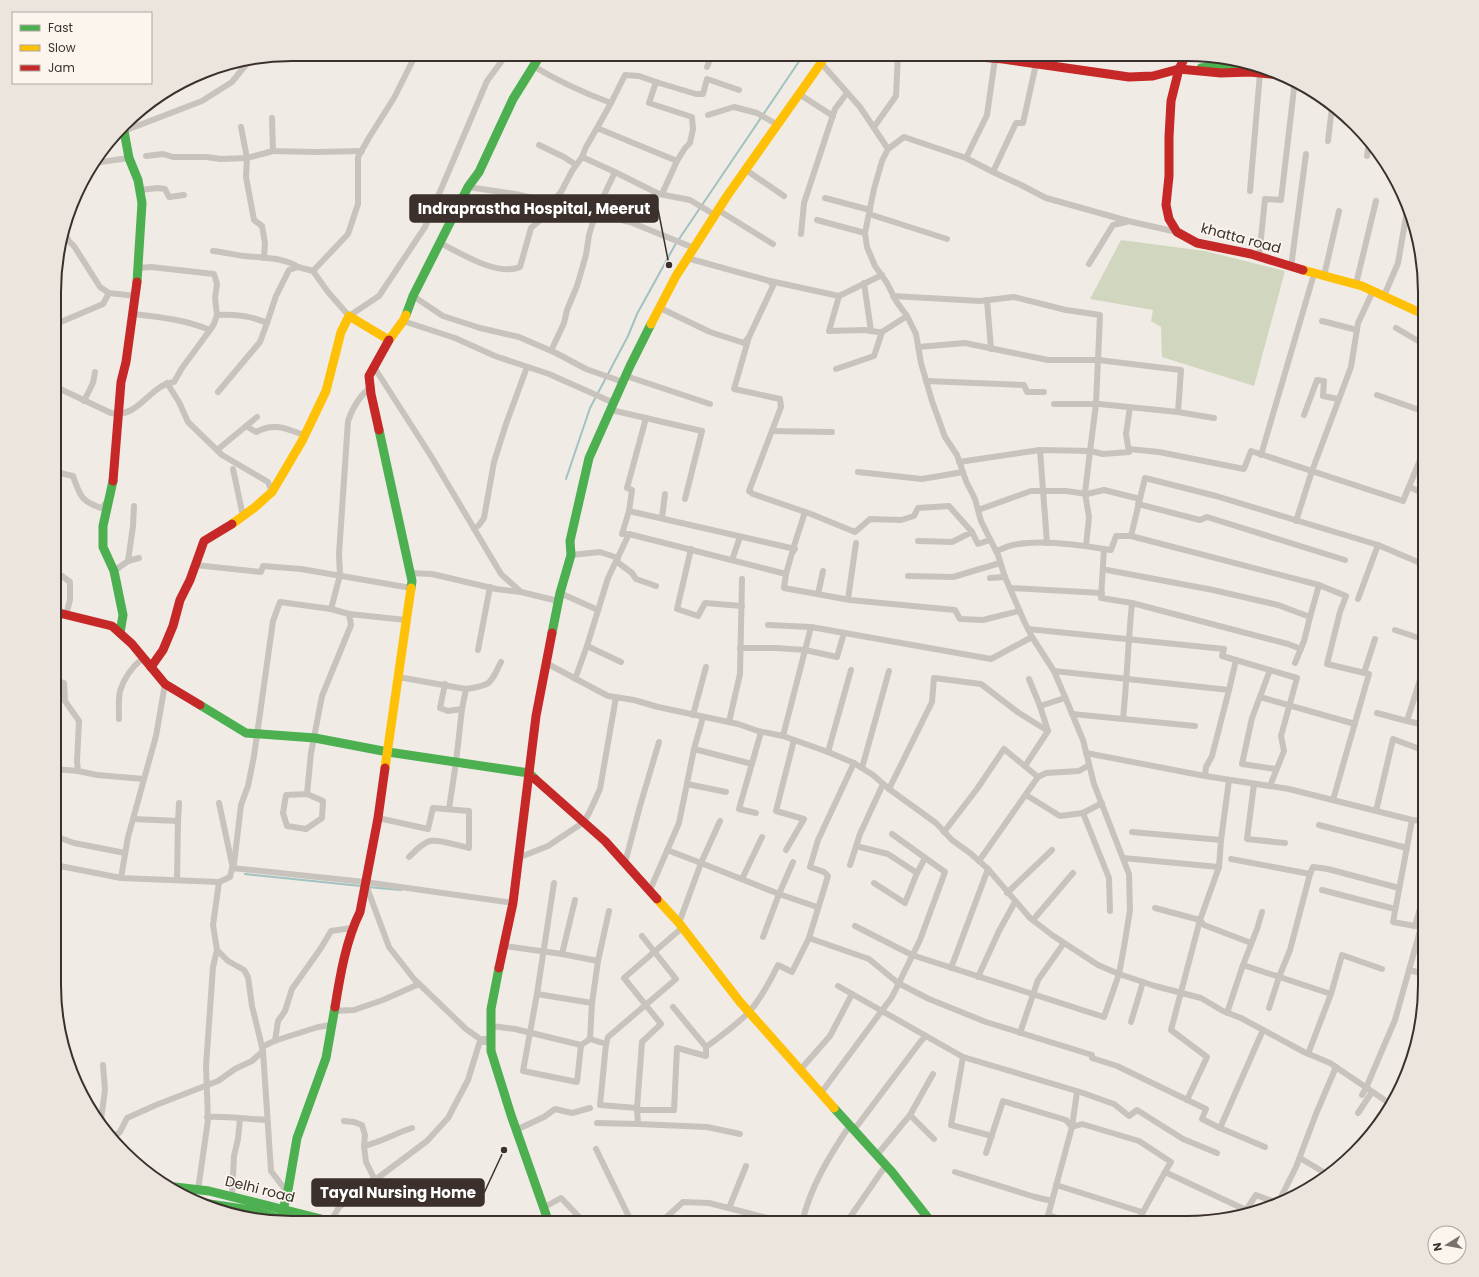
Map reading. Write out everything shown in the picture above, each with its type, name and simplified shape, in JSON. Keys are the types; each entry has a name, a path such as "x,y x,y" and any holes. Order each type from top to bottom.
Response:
{"street":[{"path":"313,271 348,234 358,204 358,157 394,98 412,61"},
{"path":"151,667 163,650 174,626 180,600 190,580 204,541 243,516 272,492 304,435 326,391 341,332 349,316 379,296 425,227 487,81 502,61"},
{"path":"281,1216 288,1192 297,1138 326,1058 338,987 352,928 360,912 378,818 412,581 370,388 370,376 389,340 403,321 413,296 468,187 479,172 513,99 536,61"},
{"path":"707,67 709,61"},
{"path":"874,127 896,96 898,61"},
{"path":"966,158 987,115 995,61"},
{"path":"1016,61 1129,77 1152,76 1184,69 1236,66"},
{"path":"1177,232 1169,219 1166,205 1169,176 1171,101 1184,69 1185,61"},
{"path":"546,1216 516,1130 492,1051 490,1041 491,1009 513,903 536,716 559,597 570,555 570,541 589,458 612,406 676,276 716,212 821,63 860,107 888,149"},
{"path":"992,172 1016,123 1023,123 1036,64"},
{"path":"129,129 202,101 232,82 245,65"},
{"path":"533,66 556,80 591,96 611,103"},
{"path":"1222,66 1260,73 1250,191"},
{"path":"440,243 492,268 515,269 520,267 531,228 541,219 582,157 625,74 639,76 696,94 703,94 707,79 739,90"},
{"path":"656,82 649,103 692,117 693,130 690,143 677,161 662,194"},
{"path":"1259,257 1265,199 1281,200 1294,88"},
{"path":"801,234 804,203 835,109 847,93"},
{"path":"799,94 833,116"},
{"path":"708,115 734,106 757,113 778,125"},
{"path":"1328,141 1331,112"},
{"path":"272,118 273,151"},
{"path":"241,127 247,158 246,178 254,220 262,226 265,243 264,258"},
{"path":"597,128 677,161"},
{"path":"120,633 123,615 114,571 103,547 103,526 113,486 121,382 126,362 136,296 142,203 138,180 122,136"},
{"path":"855,926 912,955 1104,1017 1119,974 1130,910 1128,874 1102,804 1089,765 1083,740 1054,671 1032,637 1019,611 996,551 981,521 975,499 966,482 957,455 945,436 926,381 916,334 907,316 875,266 866,247 865,233 869,212 878,174 888,149 904,137 966,158 1046,198 1128,221 1177,232"},
{"path":"540,145 576,165"},
{"path":"1367,156 1368,149"},
{"path":"146,156 163,154 173,157 206,157 221,159 247,158 273,151 362,151"},
{"path":"1292,267 1306,154"},
{"path":"582,157 662,194 690,200 716,212 773,244"},
{"path":"101,162 129,158"},
{"path":"746,170 784,196"},
{"path":"551,351 564,323 567,310 577,286 586,256 589,234 596,212 615,172"},
{"path":"468,187 515,194 538,200 555,199"},
{"path":"140,190 158,188 165,189 169,197 184,195"},
{"path":"825,198 947,239"},
{"path":"1356,284 1376,201"},
{"path":"596,212 630,222 694,248"},
{"path":"1324,276 1339,212"},
{"path":"1384,296 1398,263 1406,218"},
{"path":"817,220 865,233"},
{"path":"1089,264 1112,226 1128,221"},
{"name":"khatta road","path":"1177,232 1198,243 1259,257 1314,274 1356,284 1418,312"},
{"path":"67,239 74,246 100,287 109,293 136,296"},
{"path":"213,250 242,256 289,261 298,267 313,271 328,292 349,316 389,340"},
{"path":"687,258 770,281 839,296 882,275"},
{"path":"61,389 111,413 118,414 136,408 159,388 167,383 174,382 182,368 214,324 217,315 215,298 217,284 214,274 151,267 138,268"},
{"path":"218,392 260,342 276,296 288,270 298,267"},
{"path":"1262,455 1314,274"},
{"path":"770,281 773,286 750,336 734,389 780,399 779,404 781,407 749,491 855,532 870,519 901,520 914,516 918,508 949,506 972,532 978,544 990,540"},
{"path":"864,283 871,331"},
{"path":"1296,521 1338,398 1351,367 1358,323 1373,291"},
{"path":"61,322 103,304 109,293"},
{"path":"413,296 443,316 480,328 519,337 586,369 710,404"},
{"path":"839,296 829,331 864,330 882,332 907,316"},
{"path":"893,296 980,301 1014,297 1066,310 1100,315 1096,404 1086,493 1089,516 1086,546"},
{"path":"987,300 991,349"},
{"path":"660,308 710,332 744,343 750,336"},
{"path":"132,320 135,314 146,315 199,325 210,330"},
{"path":"217,315 230,314 257,319 267,323"},
{"path":"403,321 455,338 495,356 549,374 612,406 646,418 702,431 685,499"},
{"path":"1322,321 1357,330"},
{"path":"1396,328 1418,341"},
{"path":"836,369 874,356 882,332"},
{"path":"918,347 965,343 1048,360 1098,360 1181,370 1178,412"},
{"path":"474,529 484,518 494,462 527,367"},
{"path":"374,368 430,456 500,574 521,592"},
{"path":"84,400 92,383 95,372"},
{"path":"1304,415 1317,380 1324,381 1322,396 1338,398"},
{"path":"926,381 1024,385 1027,392 1044,392"},
{"path":"167,383 179,402 188,422 222,455 268,482 272,492"},
{"path":"331,609 340,575 339,554 348,421 353,408 363,393 370,388"},
{"path":"1377,395 1418,410"},
{"path":"1054,404 1096,404 1178,412 1214,418"},
{"path":"1129,449 1126,434 1130,407"},
{"path":"217,450 257,417"},
{"path":"646,418 627,488 632,490 629,511 622,534 629,534 691,549 786,574"},
{"path":"246,426 256,432 267,426 278,427 304,435"},
{"path":"772,431 832,432"},
{"path":"1129,449 1159,452 1244,469 1251,451 1403,501 1418,465"},
{"path":"959,462 1040,450 1090,451 1103,454 1129,452 1129,449"},
{"path":"1040,450 1047,543"},
{"path":"233,469 243,516"},
{"path":"858,472 922,479 963,472"},
{"path":"61,473 73,476 78,490 84,499 90,504 104,509 104,505 110,500"},
{"path":"1131,536 1145,478 1216,496 1378,545 1418,563"},
{"path":"1409,487 1418,491"},
{"path":"978,510 1031,491 1066,491 1086,493 1104,490 1200,520 1207,517 1345,560"},
{"path":"662,518 665,494"},
{"path":"128,561 134,506"},
{"path":"629,511 793,549"},
{"path":"805,512 793,549 795,549 792,553 786,574 784,588 848,599 956,610 960,619 983,620 1019,611"},
{"path":"918,541 952,542 972,532"},
{"path":"575,679 608,578 629,534"},
{"path":"732,560 740,536"},
{"path":"996,551 1014,545 1047,543 1074,543 1111,550 1116,536 1131,536 1319,585 1346,596 1340,612 1327,664 1369,674 1333,800"},
{"path":"848,599 856,543"},
{"path":"1358,600 1378,545"},
{"path":"691,549 677,609 698,616 705,603 742,606"},
{"path":"1104,549 1101,598 1132,603 1281,642 1301,649"},
{"path":"570,555 600,552 617,559 632,573 636,579 656,586"},
{"path":"114,571 128,561 139,558"},
{"path":"908,576 953,576 1000,563"},
{"path":"195,565 261,572 263,566 301,569 411,588"},
{"path":"1107,570 1213,590 1278,605 1310,617"},
{"path":"818,594 823,571"},
{"path":"410,573 432,574 490,587 559,597 598,610"},
{"path":"61,576 70,582 70,600 66,615"},
{"path":"990,578 1005,577"},
{"path":"729,722 740,674 742,579"},
{"path":"1294,664 1304,641 1319,585"},
{"path":"478,650 490,587"},
{"path":"1010,588 1102,593"},
{"path":"61,866 121,878 219,882 230,877 234,864 241,805 249,778 258,734 273,621 280,602 331,609 349,614 406,620"},
{"path":"1123,719 1127,679 1128,639 1132,603"},
{"path":"61,614 112,626 143,658 165,684 246,733 315,738 388,752 529,773 605,841 650,890 681,925 749,1012 886,1165 926,1216"},
{"path":"308,794 311,753 322,696 351,625 349,614"},
{"path":"768,625 811,627 992,659 1032,637"},
{"path":"783,736 811,627"},
{"path":"1028,629 1224,649 1222,656 1297,678 1281,736 1284,751 1270,786"},
{"path":"1395,630 1418,638"},
{"path":"740,648 804,650 838,657 844,633"},
{"path":"1364,674 1375,639"},
{"path":"587,646 621,662"},
{"path":"119,719 120,691 134,665 143,658"},
{"path":"1204,776 1206,767 1212,756 1236,660"},
{"path":"398,677 445,684 466,689 481,687 491,682 501,662"},
{"path":"546,662 608,696 634,700 693,715 729,722 761,732 783,736 854,763 936,823 952,840 988,869 1007,893 1033,920 1064,943 1098,965 1143,982 1201,998 1227,1013 1241,1018 1308,1054 1330,1063 1386,1101"},
{"path":"693,715 706,667"},
{"path":"828,752 851,670"},
{"path":"1270,670 1252,718 1242,764 1276,769"},
{"path":"862,768 889,671"},
{"path":"1054,671 1229,690"},
{"path":"889,789 932,702 934,678 981,684 1019,713 1048,731"},
{"path":"1028,679 1040,706 1048,731"},
{"path":"61,682 64,683 65,701 79,721 76,761 78,771"},
{"path":"121,878 125,852 133,819 156,736 165,684"},
{"path":"445,684 440,708 448,711 462,709"},
{"path":"1407,721 1418,686"},
{"path":"449,809 466,689"},
{"path":"1260,696 1355,724"},
{"path":"518,858 548,846 584,822 600,788 616,697"},
{"path":"1040,706 1066,698"},
{"path":"1377,713 1418,723"},
{"path":"1072,714 1195,726"},
{"path":"650,890 679,823 694,749 703,716"},
{"path":"1025,766 1048,731"},
{"path":"756,813 739,809 761,732"},
{"path":"1376,811 1393,739 1418,748"},
{"path":"786,850 804,819 776,811 794,740"},
{"path":"625,863 659,742"},
{"path":"694,749 752,764"},
{"path":"944,832 1004,749 1038,777"},
{"path":"1086,754 1204,776 1289,789 1412,820 1418,820"},
{"path":"706,1046 725,1034 749,1012 773,976 778,965 792,972 809,938 823,888 828,879 828,876 824,872 810,867 818,840 854,763"},
{"path":"979,861 1038,777 1046,773 1079,771 1089,765"},
{"path":"61,770 97,775 144,779"},
{"path":"1187,1100 1208,1057 1171,1030 1182,993 1200,920 1219,867 1229,780"},
{"path":"687,784 726,792"},
{"path":"850,865 856,846 883,784"},
{"path":"1254,784 1247,839 1285,843"},
{"path":"308,794 323,801 322,818 306,829 287,826 283,813 286,795 308,794"},
{"path":"1026,795 1060,816 1083,813 1102,804"},
{"path":"177,880 179,803"},
{"path":"218,803 230,851 232,868"},
{"path":"409,857 416,850 430,841 469,848 469,811 432,808 428,829 430,841"},
{"path":"1083,813 1109,878 1110,911"},
{"path":"378,818 428,829"},
{"path":"133,819 178,821"},
{"path":"1412,820 1393,922 1418,927"},
{"path":"638,1124 637,1109 642,1042 661,1024 624,978 655,951 681,925 701,863 720,821"},
{"path":"1319,825 1406,848"},
{"path":"1132,832 1221,840"},
{"path":"821,1093 892,997 920,940 945,872 892,834"},
{"path":"742,879 762,837"},
{"path":"61,838 74,843 125,852"},
{"path":"856,846 888,854 918,873"},
{"path":"667,850 779,894 818,907"},
{"path":"1007,893 1052,850"},
{"path":"874,883 905,903 925,858"},
{"path":"1123,858 1219,867"},
{"path":"1231,859 1310,874"},
{"path":"763,937 793,862"},
{"path":"1269,1008 1290,950 1313,867 1328,869 1399,888"},
{"path":"232,868 513,903"},
{"path":"951,968 988,869"},
{"path":"1033,920 1073,873"},
{"path":"198,1190 207,1117 206,1066 213,967 217,950 213,925 219,882"},
{"path":"554,883 542,952 537,994 523,1071 577,1082 581,1045"},
{"path":"365,885 389,947 419,984 466,1029 480,1039 490,1041"},
{"path":"1322,890 1395,909"},
{"path":"562,954 575,900"},
{"path":"978,977 999,931 1015,902"},
{"path":"1155,908 1200,920 1204,926 1251,943"},
{"path":"590,1039 592,1003 598,961 609,911"},
{"path":"1227,1013 1262,912"},
{"path":"275,1041 278,1021 284,1011 292,989 301,974 321,948 331,931 352,928"},
{"path":"1362,1096 1395,1020 1418,935"},
{"path":"642,936 676,979 608,1037 600,1105 637,1109 674,1110 677,1048 706,1056 706,1046 672,1007"},
{"path":"809,938 869,960 898,983 929,999 986,1022 1092,1055 1092,1058 1117,1066 1206,1109 1202,1119 1265,1147"},
{"path":"1020,1033 1038,980 1064,943"},
{"path":"504,946 562,954 598,961"},
{"path":"217,950 228,961 244,970 248,977 252,1006 262,1049 271,1171 288,1192"},
{"path":"1308,1054 1331,994 1342,955 1382,969"},
{"path":"1243,965 1331,994"},
{"path":"1409,970 1418,972"},
{"path":"1131,1022 1143,982"},
{"path":"333,1011 354,1010 383,1000 419,984"},
{"path":"838,986 963,1057 1114,1104 1129,1116 1137,1110 1183,1139 1218,1153"},
{"path":"537,994 592,1003"},
{"path":"800,1070 830,1036 852,994"},
{"path":"116,1135 120,1132 127,1118 218,1081 235,1069 252,1061 262,1049 275,1041 318,1027 331,1025"},
{"path":"491,1026 515,1029 581,1045 590,1039"},
{"path":"1220,1128 1263,1030"},
{"path":"803,1216 806,1203 828,1158 926,1036"},
{"path":"590,1039 606,1044"},
{"path":"335,1216 339,1207 427,1141 448,1118 468,1080 480,1042 490,1041"},
{"path":"963,1057 951,1125 992,1136"},
{"path":"102,1115 105,1090 104,1065"},
{"path":"1283,1195 1300,1158 1316,1114 1336,1067"},
{"path":"877,1155 910,1115 933,1074"},
{"path":"1051,1216 1048,1215 1072,1127 1077,1092"},
{"path":"1358,1113 1372,1092"},
{"path":"986,1153 1004,1101 1066,1120 1072,1127"},
{"path":"516,1130 544,1117 555,1109 572,1113 590,1108"},
{"path":"910,1115 934,1139"},
{"path":"207,1117 224,1116 240,1119 267,1120"},
{"path":"232,1196 234,1156 238,1139 240,1119"},
{"path":"344,1121 362,1125 365,1135 364,1146 366,1162 375,1180"},
{"path":"597,1124 707,1127 740,1134"},
{"path":"1072,1127 1082,1124 1139,1141 1170,1162 1140,1216"},
{"path":"364,1146 378,1143 412,1128"},
{"path":"596,1149 629,1216"},
{"path":"1300,1158 1323,1172"},
{"path":"851,1216 886,1165"},
{"path":"729,1208 746,1166"},
{"path":"955,1172 1052,1201"},
{"path":"1165,1172 1244,1209"},
{"path":"1056,1185 1142,1212"},
{"name":"Delhi road","path":"183,1189 209,1190 309,1216"},
{"path":"1247,1208 1256,1195 1270,1200"},
{"path":"543,1208 561,1198 578,1216"},
{"path":"668,1216 684,1202 709,1203 759,1216"},
{"name":"Delhi road","path":"227,1207 250,1210 262,1214"}],"green space":[{"path":"1121,240 1205,251 1285,271 1254,386 1162,357 1161,327 1151,321 1153,310 1090,299"}],"waterway":[{"path":"566,479 590,408 628,336 637,314 675,245 799,61"},
{"path":"245,874 361,886"},
{"path":"367,887 401,890"}],"traffic: fast":[{"path":"406,315 413,296 468,187 479,172 513,99 537,61"},
{"path":"1201,68 1222,65 1234,66"},
{"path":"124,134 129,158 138,180 142,203 137,282"},
{"path":"552,633 560,593 571,555 570,541 589,458 630,366 651,324"},
{"path":"379,430 412,581 411,588"},
{"path":"113,481 103,526 103,547 114,571 123,615 120,633"},
{"path":"200,705 246,733 315,738 388,752 529,773 535,779"},
{"path":"499,968 491,1009 491,1051 511,1115 547,1216"},
{"path":"281,1216 287,1196 297,1138 326,1058 335,1007"},
{"path":"834,1108 892,1172 927,1216"},
{"path":"182,1188 209,1191 309,1216"},
{"path":"227,1207 250,1210 267,1215"}],"traffic: slow":[{"path":"651,324 676,276 727,196 822,61"},
{"path":"1303,270 1362,286 1418,312"},
{"path":"232,524 254,508 272,492 302,441 326,391 341,332 349,316 389,340 406,315"},
{"path":"385,768 411,588"},
{"path":"657,899 679,923 740,1002 834,1108"}],"traffic: jam":[{"path":"1017,61 1129,77 1153,76 1179,69 1221,73 1261,73"},
{"path":"1183,61 1179,69 1171,101 1169,176 1166,205 1169,219 1177,232 1197,243 1251,254 1303,270"},
{"path":"113,481 121,382 126,362 137,282"},
{"path":"379,430 371,394 369,376 389,340"},
{"path":"151,667 163,650 173,626 180,600 190,580 204,541 232,524"},
{"path":"61,613 112,626 132,644 165,684 200,705"},
{"path":"499,968 513,903 536,716 552,633"},
{"path":"335,1007 347,946 360,912 378,818 385,768"},
{"path":"535,779 605,841 657,899"}],"place":[{"name":"Indraprastha Hospital, Meerut","path":"669,265"},
{"name":"Tayal Nursing Home","path":"504,1150"}]}
